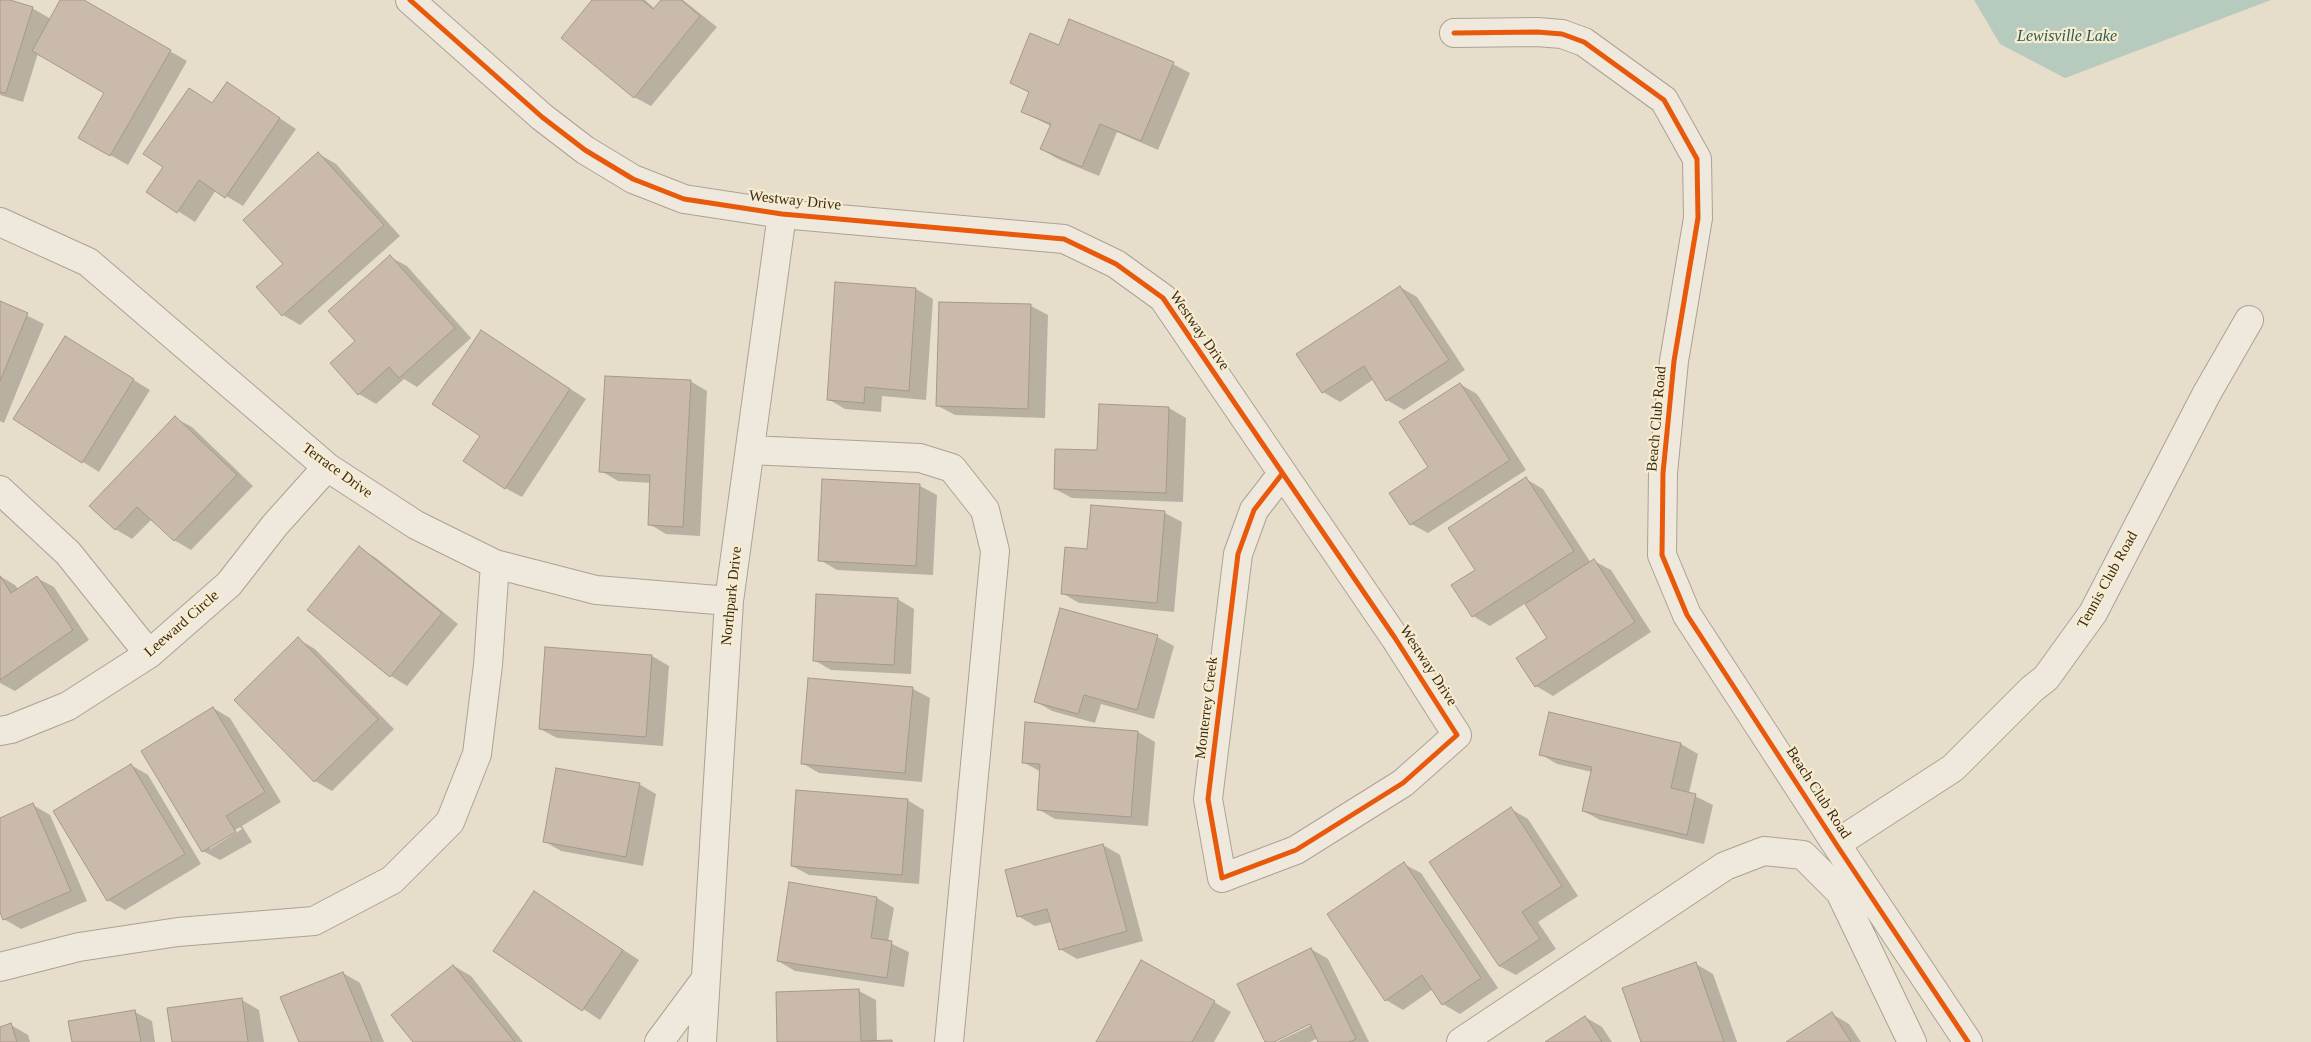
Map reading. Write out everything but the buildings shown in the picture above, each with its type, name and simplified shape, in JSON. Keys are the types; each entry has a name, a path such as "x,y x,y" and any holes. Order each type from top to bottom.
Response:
{"street":[{"name":"Westway Drive","path":"410,0 542,117 585,150 633,179 684,199 782,214 1064,239 1116,264 1162,298 1395,638 1457,735 1403,783 1296,850"},
{"name":"Beach Club Road","path":"1454,33 1536,32 1562,34 1584,42 1664,100 1696,159 1698,218 1674,370 1664,473 1662,555 1687,615 1968,1042"},
{"name":"Northpark Drive","path":"702,1042 729,601 782,214"},
{"name":"Terrace Drive","path":"0,222 88,262 327,467 416,525 495,564 596,590 729,601"},
{"name":"Tennis Club Road","path":"1836,844 1953,768 2032,689 2046,678 2093,613 2207,393 2249,320"},
{"path":"750,450 920,458 952,468 985,510 995,551 949,1042"},
{"name":"Leeward Circle","path":"0,731 11,729 68,706 149,654 229,584 275,525 327,467"},
{"name":"Monterrey Creek","path":"1282,474 1254,510 1238,554 1208,799 1222,878 1296,850"},
{"path":"0,490 68,553 149,654"},
{"path":"0,967 79,947 178,932 314,921 392,880 450,822 478,754 488,665 495,564"},
{"path":"1461,1042 1725,866 1764,851 1804,855 1840,892 1912,1042"},
{"path":"659,1042 705,980"}],"water":[{"name":"Lewisville Lake","path":"1974,0 2271,0 2065,78 2000,44"}],"cycle path":[{"path":"410,0 542,117 585,150 633,179 684,199 782,214 1064,239 1116,264 1163,298 1395,638 1457,735 1403,783 1296,850 1222,878 1208,799 1238,554 1254,510 1282,474"},
{"path":"1454,33 1537,32 1562,34 1584,42 1664,100 1697,159 1698,218 1674,361 1663,473 1662,555 1687,615 1968,1042"}]}
